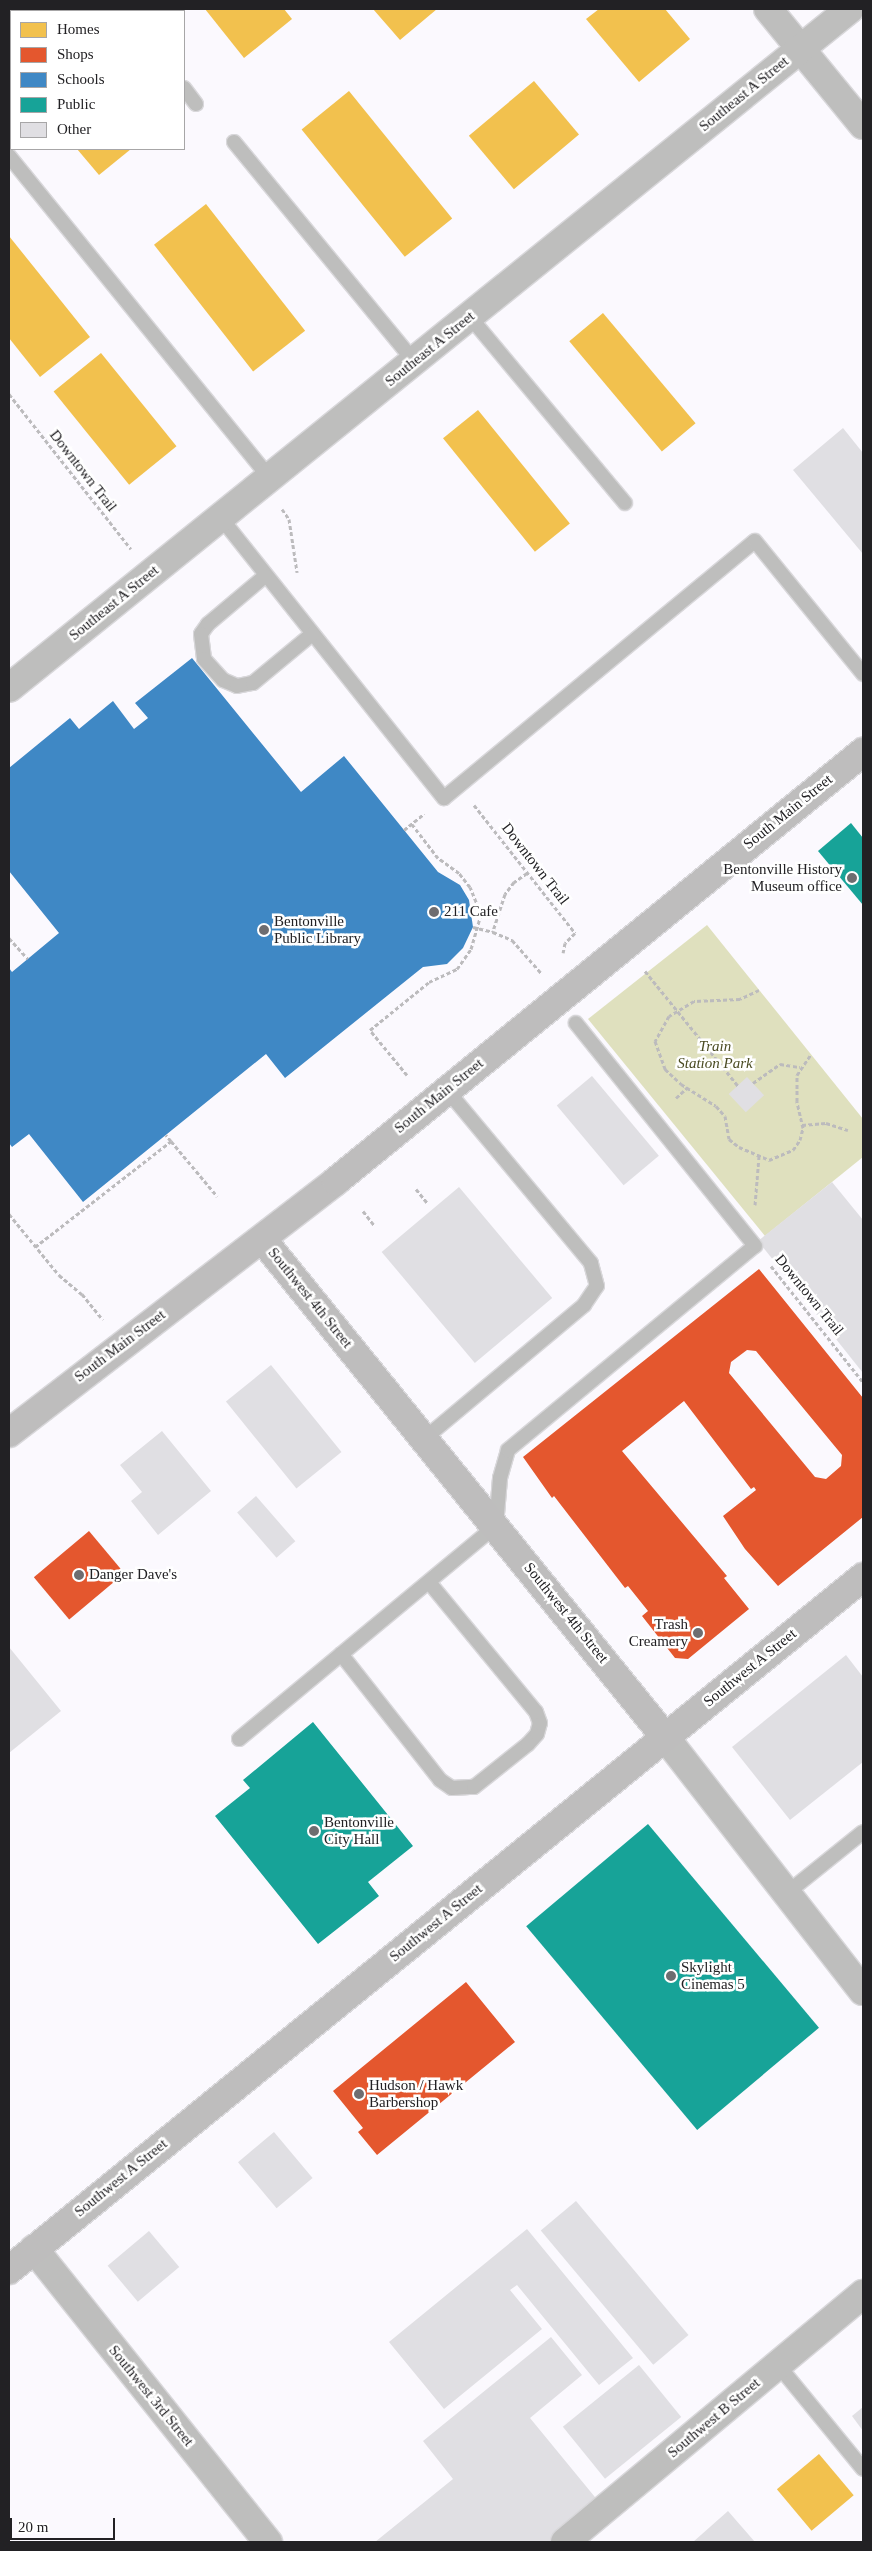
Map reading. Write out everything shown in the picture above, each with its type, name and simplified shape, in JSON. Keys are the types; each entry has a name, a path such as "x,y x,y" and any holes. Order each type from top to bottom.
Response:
{"street":[{"path":"768,9 863,125"},
{"name":"Southeast A Street","path":"9,688 850,9"},
{"name":"South Main Street","path":"9,1433 262,1239 863,752"},
{"name":"Southwest 4th Street","path":"262,1239 666,1737 863,1992"},
{"name":"Southwest A Street","path":"9,2270 666,1737 859,1588"},
{"name":"Southwest 3rd Street","path":"34,2249 268,2542"},
{"name":"Southwest B Street","path":"565,2542 863,2294"}],"lane":[{"path":"185,89 196,104"},
{"path":"234,142 414,361"},
{"path":"9,156 270,478"},
{"path":"470,317 625,503"},
{"path":"221,518 265,576 444,798 755,541 863,674"},
{"path":"265,576 208,624 201,634 204,659 222,680 237,686 252,683 312,634"},
{"path":"239,1739 496,1526 500,1478 508,1450 754,1244 576,1023"},
{"path":"424,1439 584,1305 597,1286 591,1262 447,1090"},
{"path":"341,1654 440,1780 452,1788 474,1788 528,1744 537,1734 540,1723 536,1712 429,1582"},
{"path":"787,1893 863,1832"},
{"path":"778,2365 863,2469"}],"path":[{"name":"Downtown Trail","path":"9,394 134,552"},
{"path":"291,537 299,581"},
{"name":"Downtown Trail","path":"458,785 575,933 564,943 562,958"},
{"path":"407,1074 370,1030 429,982 457,969 471,950 479,929 481,914 470,888 459,873 438,858 411,823"},
{"path":"493,932 505,894 514,882 527,872"},
{"path":"473,927 493,932 512,940 542,974 548,969"},
{"path":"9,938 28,959"},
{"path":"643,969 738,1086"},
{"path":"758,990 740,999 694,1001 676,1010 660,1029 655,1041 665,1069 688,1087 708,1098 724,1116 729,1139 770,1160 793,1150 800,1140 802,1125 795,1089 800,1067 811,1054"},
{"path":"753,1083 780,1064 800,1067"},
{"path":"676,1098 688,1087"},
{"path":"802,1125 826,1123 848,1130"},
{"path":"166,1135 217,1196"},
{"path":"35,1247 171,1141"},
{"path":"754,1244 759,1156"},
{"path":"416,1190 428,1204"},
{"path":"363,1211 374,1225"},
{"path":"9,1214 35,1247 104,1321"},
{"name":"Downtown Trail","path":"754,1244 863,1382"}],"green space":[{"name":"Train Station Park","path":"707,925 863,1119 863,1157 765,1236 588,1019"}],"building: Homes":[{"path":"205,9 284,9 292,19 244,58"},
{"path":"373,9 437,9 400,40"},
{"path":"599,9 665,9 690,39 639,82 586,19"},
{"path":"534,81 579,135 514,189 469,136"},
{"path":"349,91 452,218 405,257 302,129"},
{"path":"78,150 130,150 99,175"},
{"path":"206,204 305,331 253,372 154,245"},
{"path":"9,236 90,337 40,377 9,338"},
{"path":"603,313 696,423 662,452 569,341"},
{"path":"101,353 177,446 129,485 54,391"},
{"path":"478,410 570,523 535,552 443,438"},
{"path":"819,2454 854,2495 812,2531 777,2489"}],"building: Shops":[{"path":"759,1269 863,1398 863,1517 778,1586 745,1549 723,1516 756,1490 754,1487 751,1489 684,1401 622,1451 727,1576 724,1578 749,1609 688,1659 675,1658 642,1616 648,1611 628,1586 625,1588 554,1496 552,1498 523,1457","holes":["747,1350 756,1351 842,1455 841,1466 826,1479 815,1477 729,1373 731,1362"]},
{"name":"Danger Dave's","path":"89,1531 124,1573 69,1619 34,1577"},
{"path":"466,1982 515,2042 377,2155 358,2132 363,2128 333,2091"}],"building: Schools":[{"name":"Bentonville Public Library","path":"192,658 301,792 344,756 438,872 460,885 469,900 473,927 463,948 447,964 423,967 285,1078 266,1054 83,1202 29,1134 12,1147 9,1143 9,968 12,972 59,933 9,871 9,768 70,718 79,729 113,701 134,729 148,718 135,703"}],"building: Public":[{"name":"Bentonville History Museum office","path":"851,823 863,838 863,905 818,851"},
{"name":"Bentonville City Hall","path":"313,1722 413,1846 368,1882 379,1896 318,1944 215,1816 250,1788 243,1780"},
{"name":"Skylight Cinemas 5","path":"648,1824 819,2028 697,2130 526,1926"}],"building: Other":[{"path":"843,428 863,453 863,554 793,470"},
{"path":"592,1076 659,1156 624,1185 557,1106"},
{"path":"747,1077 764,1095 746,1112 729,1094"},
{"path":"832,1182 863,1220 863,1373 758,1241"},
{"path":"459,1187 552,1298 475,1363 382,1252"},
{"path":"271,1365 341,1452 296,1489 226,1402"},
{"path":"162,1431 211,1491 158,1535 131,1501 142,1492 120,1465"},
{"path":"256,1496 295,1541 276,1558 237,1512"},
{"path":"9,1647 61,1711 9,1753"},
{"path":"846,1655 863,1677 863,1762 790,1820 732,1747"},
{"path":"274,2132 313,2178 277,2208 238,2162"},
{"path":"576,2201 688,2335 653,2365 541,2231"},
{"path":"527,2229 633,2358 599,2385 517,2285 510,2290 542,2329 444,2409 389,2342"},
{"path":"149,2231 179,2267 138,2302 108,2266"},
{"path":"551,2337 582,2375 530,2418 599,2502 549,2542 375,2542 453,2479 423,2441"},
{"path":"639,2365 681,2417 605,2479 563,2427"},
{"path":"863,2407 863,2431 852,2416"},
{"path":"728,2511 755,2542 693,2542"}],"place":[{"name":"Bentonville History Museum office","path":"852,878"},
{"name":"211 Cafe","path":"434,912"},
{"name":"Bentonville Public Library","path":"264,930"},
{"name":"Danger Dave's","path":"79,1575"},
{"name":"Trash Creamery","path":"698,1633"},
{"name":"Bentonville City Hall","path":"314,1831"},
{"name":"Skylight Cinemas 5","path":"671,1976"},
{"name":"Hudson / Hawk Barbershop","path":"359,2094"}]}
